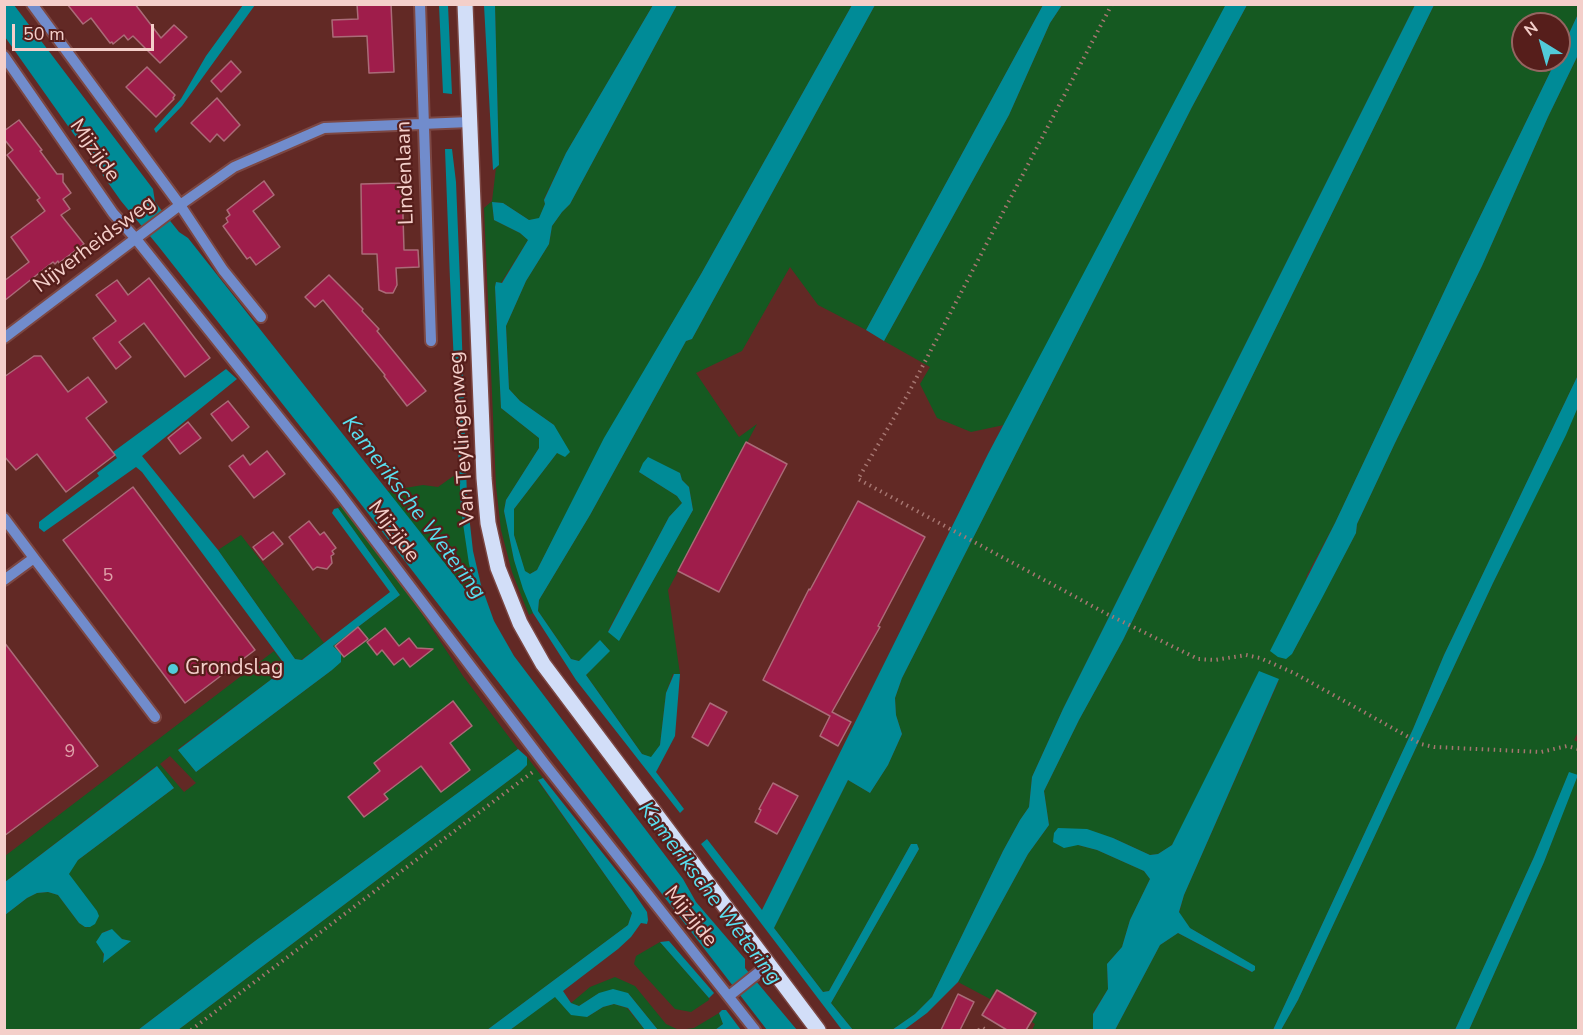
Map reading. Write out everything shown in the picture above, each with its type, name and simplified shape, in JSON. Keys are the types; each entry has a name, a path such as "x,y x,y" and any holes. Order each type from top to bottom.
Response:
{"main road":[{"name":"Van Teylingenweg","path":"465,4 484,478 488,523 498,568 520,623 543,664 765,968 818,1030"}],"street":[{"path":"32,4 180,205 224,270 261,317"},
{"name":"Lindenlaan","path":"420,4 431,340"},
{"name":"Mijzijde","path":"4,56 113,213 141,235 544,763 730,995 754,1030"},
{"path":"180,205 234,167 324,128 470,122"},
{"name":"Nijverheidsweg","path":"4,338 180,205"},
{"path":"4,519 155,717"},
{"path":"4,580 34,558"},
{"path":"730,995 765,968"}],"path":[{"path":"1113,4 908,394 858,479 1107,614 1198,659 1215,660 1246,655 1260,658 1294,673 1421,744 1434,747 1541,752 1567,746 1578,749"},
{"path":"191,1030 544,763"},
{"path":"979,1030 981,1027 986,1030"}],"green space":[{"path":"495,5 653,5 566,153 544,199 545,204 539,219 529,220 503,203 492,202 494,220 520,233 528,240 501,283 496,282 495,287 501,408 539,438 539,448 506,500 504,511 514,560 533,613 529,615 512,572 501,530 496,486 484,208 492,201 496,168 499,165"},
{"path":"677,5 852,5 701,274 605,438 537,570 530,574 525,572 514,535 514,509 557,453 554,425 520,401 509,389 506,326 526,281 549,244 552,226 570,204"},
{"path":"875,5 1043,5 866,330 818,305 790,267 742,351 696,373 739,437 757,424 668,590 680,674 673,674 666,693 660,745 651,758 642,754 586,675 609,651 605,645 579,661 571,659 538,611 539,600 590,515 686,341 692,339","holes":["639,472 680,473 682,480 689,487 693,510 619,640 608,631 669,517 682,503 677,496"]},
{"path":"1062,5 1226,5 1004,425 971,432 937,418 920,384 930,367 884,341 1009,115 1050,23"},
{"path":"1247,5 1415,5 1063,709 1032,777 1029,807 1003,851 932,997 915,1014 892,1030 853,1030 831,1003 919,849 917,844 911,844 829,991 823,992 774,928 848,780 870,793 888,765 902,734 896,715 895,698 902,678 1192,107"},
{"path":"1434,5 1578,5 1578,14 1571,29 1571,12 1511,12 1511,72 1550,72 1335,523 1307,575 1292,654 1356,533 1357,524 1482,266 1578,55 1578,375 1444,655 1413,729 1273,1030 1115,1030 1160,945 1178,933 1251,972 1255,970 1254,966 1190,928 1179,913 1184,895 1279,680 1184,823 1172,845 1158,854 1150,855 1113,838 1078,845 1097,850 1144,871 1150,879 1130,920 1122,947 1107,964 1108,989 1093,1013 1093,1030 1032,1030 1035,1024 1032,1022 1037,1013 996,989 990,999 958,982 1028,854 1049,825 1044,791 1079,720 1123,640"},
{"path":"1578,407 1578,732 1574,740 1578,742 1578,1030 1469,1030 1544,862 1577,776 1569,773 1534,857 1455,1030 1281,1030 1298,1000"},
{"path":"459,472 461,510 479,596 473,599 387,491 423,485 438,487"},
{"path":"342,505 411,597 463,676 518,749 255,941 138,1030 5,1030 5,915 27,898 37,893 48,892 58,895 79,923 87,928 68,874 71,868 78,860 174,788 156,766 5,882 5,856 274,651 283,663 281,672 178,749 196,772 332,670 333,646 400,595 338,508","holes":["170,756 196,783 184,792 160,764","108,930 130,941 104,962 102,933"]},
{"path":"241,535 324,643 301,660 295,659 218,550"},
{"path":"527,757 543,778 538,781 632,913 628,925 487,1030 178,1030 520,772 527,765"},
{"path":"660,942 709,998 691,1012 675,1009 634,964 636,956"},
{"path":"615,977 635,986 666,1024 679,1030 658,1030 628,993 599,993 579,1006 571,1003 590,987"},
{"path":"555,996 587,1017 603,1007 614,1004 627,1008 645,1030 510,1030"},
{"path":"719,1013 723,1024 715,1030 679,1030 694,1028"}],"water":[{"path":"1226,4 1247,5 1192,107 902,678 895,698 896,715 902,734 888,765 870,793 848,780 774,928 823,992 829,991 911,844 917,844 919,849 831,1003 853,1030 842,1030 701,844 707,839 762,910 988,454"},
{"path":"4,5 14,5 153,189 155,202 179,232 188,238 473,599 478,596 469,564 461,510 450,280 445,149 452,149 456,182 467,497 473,551 481,585 494,621 514,656 683,879 696,902 745,959 745,968 797,1030 767,1030 340,477 121,201 5,37"},
{"path":"243,5 255,5 182,106 156,133 154,129 181,99 206,56"},
{"path":"439,5 448,5 452,94 443,93"},
{"path":"484,5 495,5 499,165 493,170"},
{"path":"653,5 677,5 570,204 552,226 549,244 526,281 506,326 509,389 520,401 554,425 570,452 565,457 557,453 514,509 514,535 525,571 530,574 537,570 604,438 701,274 852,5 875,5 692,339 686,341 590,515 539,600 538,611 571,659 579,661 600,640 610,651 586,675 642,754 651,757 660,745 666,693 674,674 680,674 675,736 656,772 684,809 680,813 576,680 533,613 514,560 504,511 506,500 539,448 539,438 501,408 495,287 496,282 502,283 528,240 520,233 494,220 492,202 503,203 529,220 539,218 545,204 544,200 566,153"},
{"path":"1043,5 1062,5 1050,23 1009,115 884,341 866,330"},
{"path":"1415,5 1434,5 1123,640 1079,720 1044,791 1049,825 1028,854 958,982 927,1013 904,1030 892,1030 915,1014 932,997 1003,851 1029,807 1032,777 1063,709"},
{"path":"1578,14 1578,55 1571,69 1571,29"},
{"path":"1550,72 1570,72 1482,266 1357,524 1356,533 1292,654 1286,659 1278,657 1270,651 1335,523"},
{"path":"226,369 237,379 142,456 218,550 295,659 302,660 390,592 332,513 334,509 338,508 400,595 333,646 341,654 341,662 332,670 196,772 178,750 281,672 283,662 136,467 44,532 39,528 39,522 99,476 97,473 117,458 113,452"},
{"path":"1578,375 1578,407 1566,435 1493,583 1298,1000 1281,1030 1273,1030 1413,729 1444,655"},
{"path":"648,457 680,473 682,480 689,487 693,510 619,641 608,632 669,517 682,503 677,496 639,472"},
{"path":"1259,671 1279,679 1184,895 1179,912 1190,928 1255,966 1255,970 1252,972 1178,933 1160,945 1115,1030 1093,1030 1093,1014 1108,989 1107,964 1122,947 1130,920 1150,879 1144,871 1097,850 1078,845 1064,848 1053,842 1054,833 1058,828 1087,829 1150,855 1158,854 1172,845"},
{"path":"518,749 527,757 527,765 520,772 178,1030 138,1030 255,941"},
{"path":"157,766 174,788 78,860 69,874 97,911 99,916 95,924 85,927 79,923 58,895 48,892 37,893 27,898 5,915 5,882"},
{"path":"1569,772 1578,775 1544,862 1469,1030 1455,1030 1534,857"},
{"path":"543,778 632,890 647,912 648,920 647,924 641,923 618,949 563,991 571,1003 579,1006 599,993 613,989 628,993 658,1030 645,1030 628,1008 614,1004 603,1007 587,1017 571,1015 555,997 510,1030 487,1030 628,925 632,913 538,780"},
{"path":"112,929 122,939 131,941 103,963 104,954 96,942 102,933"},
{"path":"669,941 714,993 709,998 660,942"},
{"path":"726,1010 741,1030 715,1030 723,1024 719,1013"}],"building":[{"path":"67,4 135,4 161,38 174,25 187,37 160,63 133,36 128,40 124,35 113,44 110,43 91,18 83,24"},
{"path":"357,4 391,4 394,72 369,73 367,36 333,37 332,20 358,19"},
{"path":"231,61 241,72 221,92 211,81"},
{"path":"147,67 175,95 174,99 156,117 126,87"},
{"path":"217,98 240,125 224,141 217,134 210,142 191,123"},
{"path":"19,120 57,174 63,174 63,182 71,193 63,199 70,209 61,215 84,244 59,263 58,261 55,264 53,262 4,301 4,281 29,262 11,237 45,211 37,200 40,198 7,155 13,150 4,139 4,131"},
{"path":"264,181 274,195 253,211 280,247 256,265 250,257 247,259 223,226 228,222 226,218 230,215 227,210"},
{"path":"402,183 404,250 418,250 419,267 396,268 397,285 393,293 386,293 379,290 377,254 362,254 361,184"},
{"path":"329,275 363,309 362,311 379,329 377,331 426,391 407,406 385,375 323,300 315,307 305,297"},
{"path":"149,278 210,358 185,377 144,323 119,342 131,357 116,369 93,338 116,321 96,295 117,280 128,295"},
{"path":"34,356 41,356 68,392 88,377 107,402 86,418 115,455 66,492 37,454 16,470 4,456 4,377"},
{"path":"228,401 249,427 232,441 211,414"},
{"path":"188,422 201,438 180,454 168,438"},
{"path":"746,442 787,464 719,592 678,571"},
{"path":"267,451 285,474 254,498 229,466 243,455 250,465"},
{"path":"133,487 255,650 185,703 63,540"},
{"path":"858,501 925,537 878,626 880,627 832,712 851,722 838,746 820,736 830,716 763,680 809,589"},
{"path":"309,521 320,535 324,532 336,548 332,551 334,554 331,556 332,563 327,569 317,567 313,570 289,537"},
{"path":"273,532 283,544 263,560 253,547"},
{"path":"358,627 368,639 344,657 335,646"},
{"path":"385,628 399,646 409,638 417,648 433,649 410,667 403,658 394,665 382,650 377,655 367,642"},
{"path":"4,642 98,766 4,836"},
{"path":"453,701 472,726 450,743 470,770 441,792 421,766 384,794 388,799 364,817 348,797 380,771 374,763"},
{"path":"710,703 727,712 708,746 692,737"},
{"path":"773,783 798,796 777,834 755,822 761,810 759,809"},
{"path":"997,990 1036,1013 1026,1030 1007,1030 982,1015"},
{"path":"958,994 974,1002 960,1030 941,1030"}],"place":[{"name":"Grondslag","path":"173,669"}],"water label":[{"name":"Kameriksche Wetering","path":"413,508"},
{"name":"Kameriksche Wetering","path":"709,894"}]}
